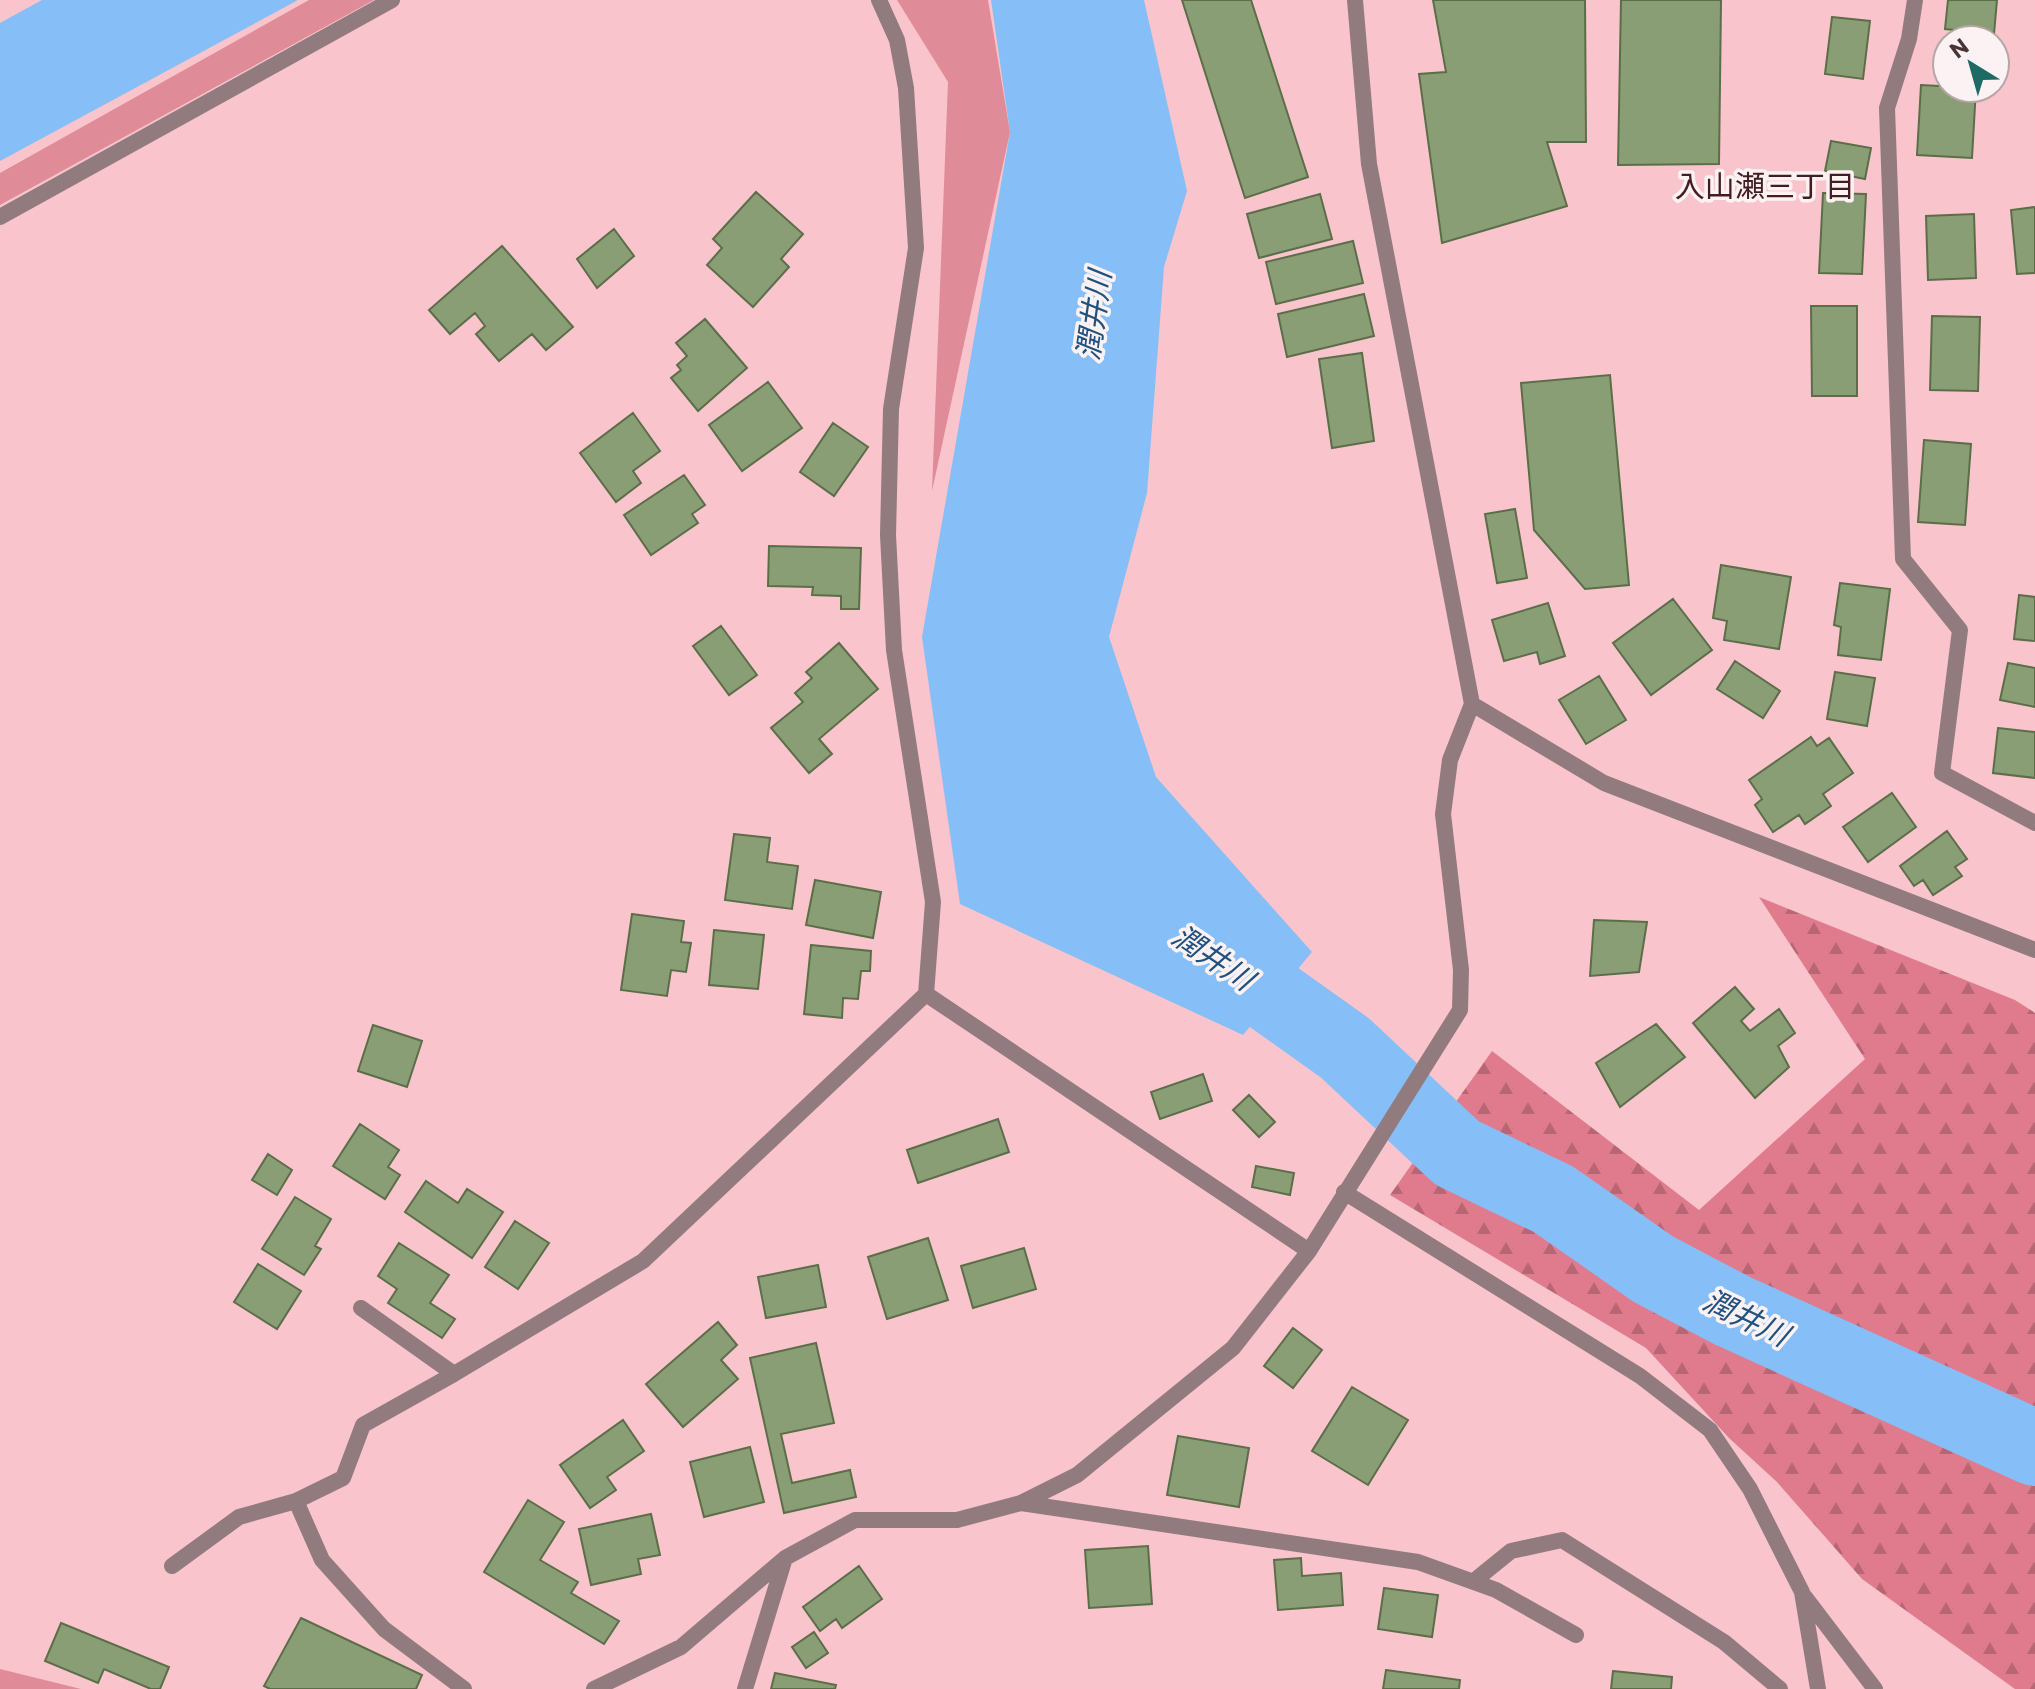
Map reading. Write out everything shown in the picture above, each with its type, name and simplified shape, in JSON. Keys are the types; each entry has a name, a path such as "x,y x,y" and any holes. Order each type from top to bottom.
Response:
{"street":[{"path":"0,217 392,0"},
{"path":"172,1566 239,1517 296,1501 343,1478 363,1425 643,1261 926,994 933,902 894,650 888,535 891,409 916,248 906,88 897,40 879,0"},
{"path":"594,1689 681,1647 785,1558 855,1520 957,1520 1021,1503 1077,1475 1233,1348 1309,1251 1460,1010 1461,970 1443,814 1450,760 1472,704 1369,164 1355,0"},
{"path":"1915,0 1909,39 1887,108 1903,559 1960,630 1942,773 2035,823"},
{"path":"1472,704 1604,783 2035,950"},
{"path":"926,994 1309,1251"},
{"path":"1344,1192 1640,1376 1710,1430 1750,1489 1802,1592 1875,1689"},
{"path":"361,1308 454,1374"},
{"path":"296,1501 322,1560 384,1629 464,1689"},
{"path":"1021,1503 1418,1562 1474,1581 1532,1608 1576,1635"},
{"path":"1474,1581 1511,1551 1562,1540 1724,1642 1780,1689"},
{"path":"745,1689 785,1558"},
{"path":"1802,1592 1818,1689"}],"shaded area":[{"path":"309,0 374,0 0,205 0,173"},
{"path":"897,0 988,0 1010,132 932,491 948,82"},
{"path":"0,1669 81,1689 0,1689"}],"green space":[{"path":"1759,897 2015,1000 2035,1013 2035,1689 2015,1689 1862,1579 1777,1482 1729,1438 1646,1348 1390,1195 1492,1051 1699,1210 1865,1059"}],"water":[{"path":"42,0 298,0 0,161 0,23"},
{"path":"991,0 1144,0 1187,191 1164,267 1147,493 1109,637 1156,777 1312,952 1243,1035 960,904 922,637 1010,132"}],"building":[{"path":"1182,0 1251,0 1308,177 1245,198"},
{"path":"1433,0 1585,0 1586,142 1547,142 1567,206 1442,243 1419,74 1446,72"},
{"path":"1621,0 1721,0 1719,164 1618,165"},
{"path":"1948,0 1997,0 1995,24 1946,24"},
{"path":"1832,17 1870,21 1863,79 1825,74"},
{"path":"1921,85 1931,86 1931,104 1975,104 1972,158 1917,155"},
{"path":"1831,141 1871,148 1865,179 1825,171"},
{"path":"756,192 803,234 781,259 789,267 753,307 707,265 722,248 713,239"},
{"path":"1823,193 1866,194 1862,274 1819,273"},
{"path":"1320,194 1332,239 1259,258 1247,214"},
{"path":"2035,207 2035,273 2017,274 2011,210"},
{"path":"1974,214 1976,278 1928,280 1926,216"},
{"path":"614,229 634,256 597,288 577,259"},
{"path":"1353,241 1363,283 1276,304 1266,262"},
{"path":"502,246 573,327 546,350 532,334 499,361 476,334 485,326 475,313 450,334 429,310"},
{"path":"1364,294 1374,336 1287,357 1278,314"},
{"path":"1811,306 1857,306 1857,396 1812,396"},
{"path":"1932,316 1980,317 1978,391 1930,390"},
{"path":"705,319 747,368 698,411 671,378 681,370 677,365 687,356 676,343"},
{"path":"1362,353 1374,441 1332,448 1319,359"},
{"path":"1610,375 1629,585 1585,589 1534,530 1521,383"},
{"path":"768,382 802,428 742,471 709,425"},
{"path":"633,413 660,451 633,471 641,483 616,502 580,453"},
{"path":"833,423 868,447 834,496 800,472"},
{"path":"1924,440 1971,444 1965,525 1918,522"},
{"path":"684,475 705,505 692,514 698,523 651,555 624,515"},
{"path":"1515,509 1527,578 1497,583 1485,514"},
{"path":"769,546 861,548 859,609 841,609 841,596 812,595 813,587 768,586"},
{"path":"1721,565 1791,577 1779,649 1724,640 1727,621 1713,618"},
{"path":"1840,583 1890,589 1881,660 1838,655 1841,627 1834,625"},
{"path":"2019,595 2035,597 2035,641 2014,639"},
{"path":"1673,599 1712,650 1651,695 1613,643"},
{"path":"1548,603 1565,656 1540,664 1537,652 1504,661 1492,620"},
{"path":"721,626 757,675 729,695 693,646"},
{"path":"839,643 878,689 819,739 832,754 809,773 771,728 803,702 795,693 812,678 806,672"},
{"path":"1735,661 1780,691 1763,718 1717,689"},
{"path":"2008,663 2035,668 2035,707 2000,700"},
{"path":"1835,672 1875,678 1867,726 1827,719"},
{"path":"1599,676 1626,720 1586,744 1559,700"},
{"path":"1998,728 2035,732 2035,778 1993,773"},
{"path":"1811,737 1817,746 1829,738 1853,773 1823,794 1831,806 1805,824 1799,815 1773,832 1755,805 1762,799 1749,780"},
{"path":"1892,793 1916,827 1868,862 1843,827"},
{"path":"1947,831 1967,859 1955,867 1962,876 1933,895 1923,880 1914,886 1900,866"},
{"path":"734,834 770,838 767,862 798,866 792,909 725,900"},
{"path":"815,880 881,892 873,938 806,925"},
{"path":"632,914 684,921 681,942 691,943 686,972 671,970 667,996 621,990"},
{"path":"1594,920 1647,922 1639,972 1590,976"},
{"path":"714,930 764,935 758,989 709,985"},
{"path":"811,945 871,951 870,971 861,971 858,999 843,998 842,1018 804,1014"},
{"path":"1735,987 1754,1009 1741,1021 1750,1031 1779,1009 1795,1033 1778,1046 1789,1067 1755,1098 1693,1023"},
{"path":"1656,1024 1685,1057 1620,1107 1596,1063"},
{"path":"373,1025 422,1041 407,1087 358,1071"},
{"path":"1203,1074 1212,1101 1160,1119 1151,1092"},
{"path":"1249,1095 1275,1122 1259,1137 1233,1110"},
{"path":"998,1119 1009,1152 918,1183 907,1150"},
{"path":"360,1124 399,1150 388,1167 400,1175 385,1199 333,1166"},
{"path":"268,1154 292,1170 277,1195 252,1180"},
{"path":"1256,1166 1294,1173 1290,1195 1252,1187"},
{"path":"426,1181 458,1203 467,1189 503,1212 472,1258 405,1212"},
{"path":"295,1197 331,1219 315,1246 321,1249 304,1275 262,1249"},
{"path":"515,1221 549,1243 518,1289 485,1267"},
{"path":"928,1238 948,1300 887,1319 868,1257"},
{"path":"399,1243 449,1275 430,1303 455,1319 442,1338 388,1303 397,1289 378,1276"},
{"path":"1024,1248 1036,1289 973,1308 961,1266"},
{"path":"258,1264 301,1291 277,1329 234,1302"},
{"path":"818,1265 826,1307 766,1318 758,1277"},
{"path":"718,1322 737,1345 721,1360 738,1379 683,1427 646,1384"},
{"path":"1293,1328 1322,1350 1293,1388 1264,1366"},
{"path":"816,1343 834,1423 781,1434 792,1483 850,1470 856,1497 784,1513 750,1358"},
{"path":"1352,1387 1408,1420 1368,1485 1312,1451"},
{"path":"623,1420 644,1451 607,1477 616,1490 590,1508 560,1465"},
{"path":"1178,1436 1249,1448 1239,1507 1167,1495"},
{"path":"750,1447 764,1502 704,1517 690,1462"},
{"path":"528,1500 564,1522 540,1560 578,1582 571,1593 619,1621 604,1644 484,1572"},
{"path":"651,1514 660,1555 638,1559 641,1574 591,1585 579,1529"},
{"path":"1148,1546 1152,1604 1089,1608 1085,1550"},
{"path":"1301,1558 1302,1576 1341,1573 1343,1605 1278,1610 1274,1560"},
{"path":"859,1566 882,1599 842,1628 836,1619 820,1631 803,1607"},
{"path":"1384,1588 1438,1595 1432,1637 1378,1629"},
{"path":"301,1618 422,1675 416,1689 270,1689 264,1686"},
{"path":"61,1623 169,1667 160,1689 151,1689 104,1669 98,1683 45,1661"},
{"path":"814,1632 828,1653 806,1668 792,1647"},
{"path":"1386,1670 1460,1680 1459,1689 1383,1689"},
{"path":"1613,1671 1672,1677 1671,1689 1611,1689"},
{"path":"775,1673 836,1685 835,1689 771,1689"}],"waterway":[{"name":"潤井川","path":"1186,942 1258,986 1345,1048 1457,1153 1553,1199 1653,1269 1733,1311 2035,1448"}],"district":[{"name":"入山瀬三丁目","path":"1765,184"}]}
